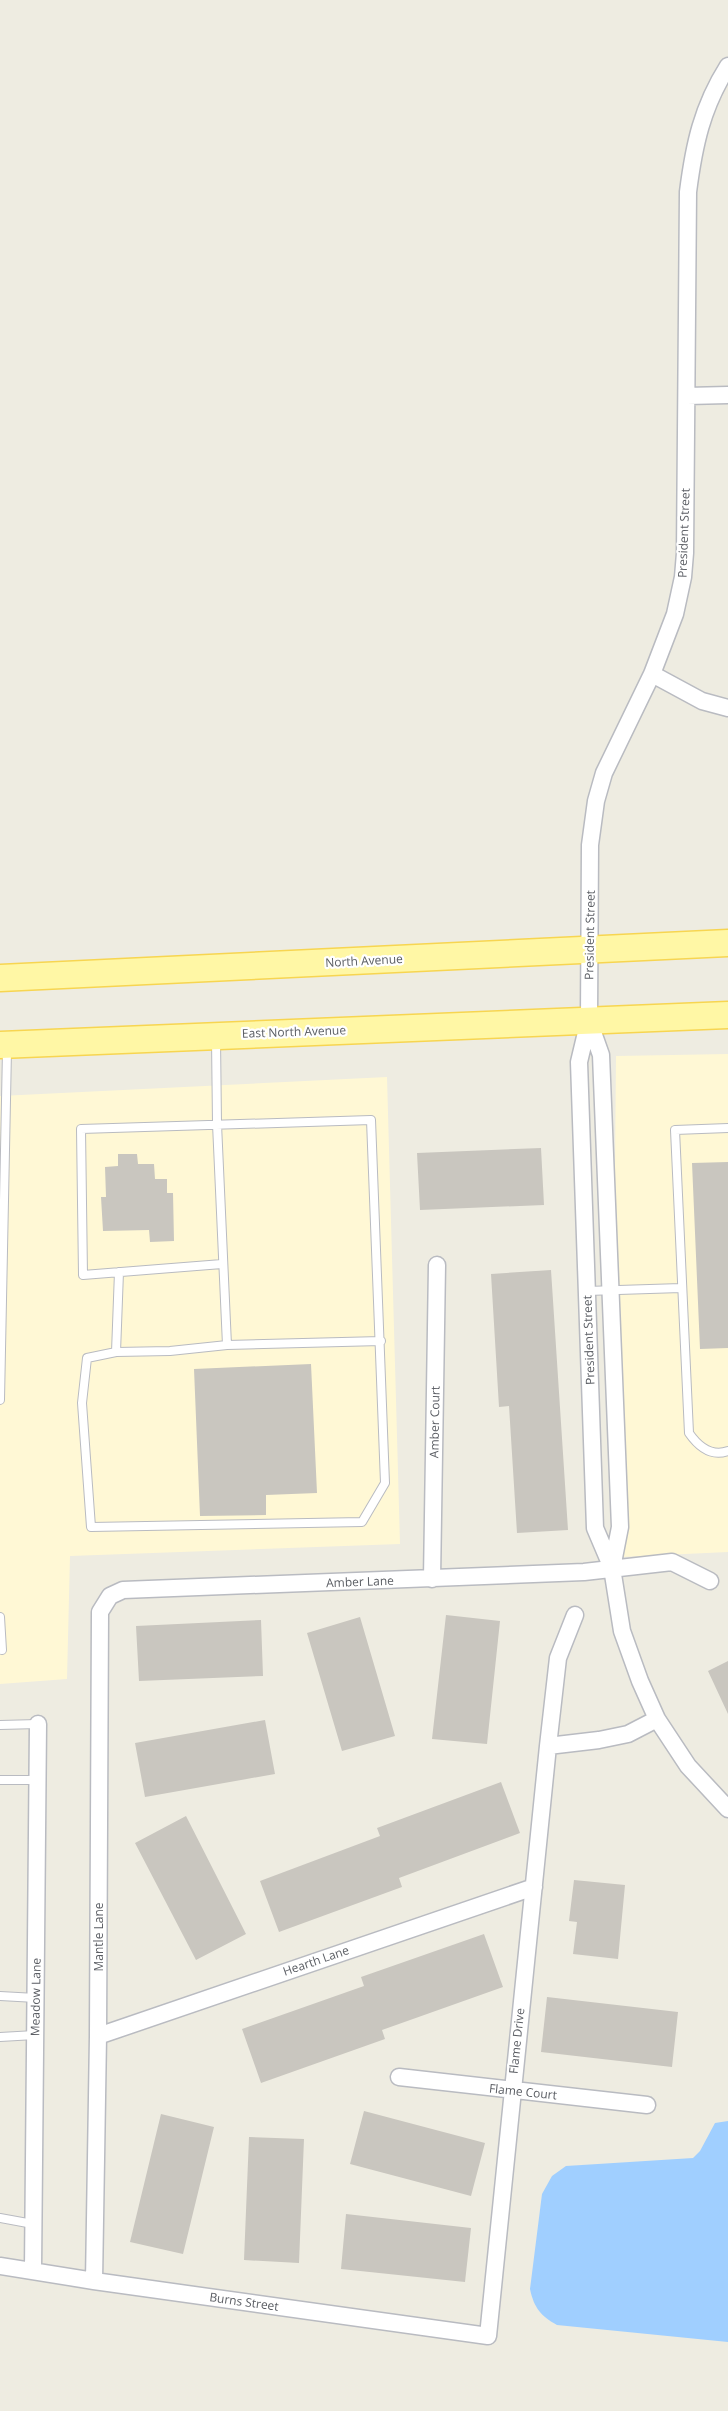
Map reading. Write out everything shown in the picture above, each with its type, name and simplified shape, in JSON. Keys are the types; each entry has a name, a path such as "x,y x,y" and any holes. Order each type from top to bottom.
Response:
{"main road":[{"name":"North Avenue","path":"0,978 728,943"},
{"path":"589,1020 728,1014"},
{"name":"East North Avenue","path":"4,1045 589,1020"}],"street":[{"name":"President Street","path":"728,66 708,104 697,134 688,192 683,576 675,614 652,674 604,774 596,801 590,846 589,1020 579,1062 595,1528 612,1568 622,1631 640,1682 657,1718 688,1766 728,1809"},
{"path":"686,396 728,395"},
{"path":"652,674 702,701 728,708"},
{"name":"President Street","path":"589,1020 601,1056 611,1290 620,1527 612,1568"},
{"name":"Amber Court","path":"432,1579 438,1264"},
{"name":"Amber Lane","path":"110,1596 123,1590 584,1572 672,1562 710,1581"},
{"name":"Mantle Lane","path":"94,2281 98,2036 100,1612 110,1596"},
{"name":"Flame Drive","path":"488,2336 558,1658 575,1615"},
{"path":"548,1746 599,1740 628,1734 657,1718"},
{"name":"Meadow Lane","path":"33,2270 38,1724"},
{"name":"Hearth Lane","path":"98,2036 534,1887"},
{"name":"Flame Court","path":"399,2078 647,2105"},
{"name":"Burns Street","path":"0,2266 94,2281 488,2336"}],"lane":[{"path":"216,1035 217,1124 227,1345"},
{"path":"0,1400 4,1045"},
{"path":"222,1264 83,1275 81,1129 371,1120 381,1340 385,1483 362,1522 91,1527 82,1403 87,1358 116,1352 170,1351 227,1345 381,1340"},
{"path":"728,1128 675,1130 689,1433 699,1447 722,1454 728,1452"},
{"path":"116,1352 118,1272"},
{"path":"587,1291 681,1288"},
{"path":"0,1617 2,1650"},
{"path":"0,1725 38,1724"},
{"path":"0,1780 38,1780"},
{"path":"0,1996 36,1998"},
{"path":"0,2037 36,2035"},
{"path":"0,2218 33,2224"}],"shaded area":[{"path":"728,1054 728,1552 620,1557 614,1279 616,1056"},
{"path":"387,1077 400,1544 70,1556 67,1679 0,1684 0,1096"}],"water":[{"path":"728,2121 728,2342 557,2325 542,2315 536,2306 530,2289 542,2194 552,2176 566,2166 693,2158 700,2151 715,2123"}],"building":[{"path":"541,1148 544,1205 420,1210 417,1153"},
{"path":"118,1154 137,1154 138,1164 154,1164 155,1179 167,1179 167,1193 173,1193 174,1241 150,1242 149,1230 103,1231 101,1197 106,1197 105,1167 118,1166"},
{"path":"728,1162 728,1348 700,1349 692,1163"},
{"path":"551,1270 568,1530 517,1533 509,1406 499,1407 491,1274"},
{"path":"311,1364 317,1493 266,1495 266,1515 200,1516 194,1369"},
{"path":"446,1615 500,1621 487,1744 432,1739"},
{"path":"360,1617 395,1736 342,1751 307,1633"},
{"path":"261,1620 263,1676 139,1681 136,1626"},
{"path":"728,1661 728,1714 708,1671"},
{"path":"265,1720 275,1774 145,1797 135,1743"},
{"path":"501,1782 520,1833 399,1878 402,1887 279,1932 260,1881 380,1836 377,1828"},
{"path":"186,1816 246,1934 196,1960 135,1843"},
{"path":"574,1880 625,1885 618,1959 573,1954 577,1922 569,1921"},
{"path":"484,1934 503,1987 382,2030 385,2039 261,2083 242,2029 364,1986 361,1977"},
{"path":"547,1997 678,2012 672,2067 541,2052"},
{"path":"364,2111 485,2143 471,2196 350,2164"},
{"path":"161,2114 214,2127 183,2254 130,2242"},
{"path":"249,2137 304,2139 299,2263 244,2260"},
{"path":"346,2214 471,2228 465,2282 341,2269"}]}
